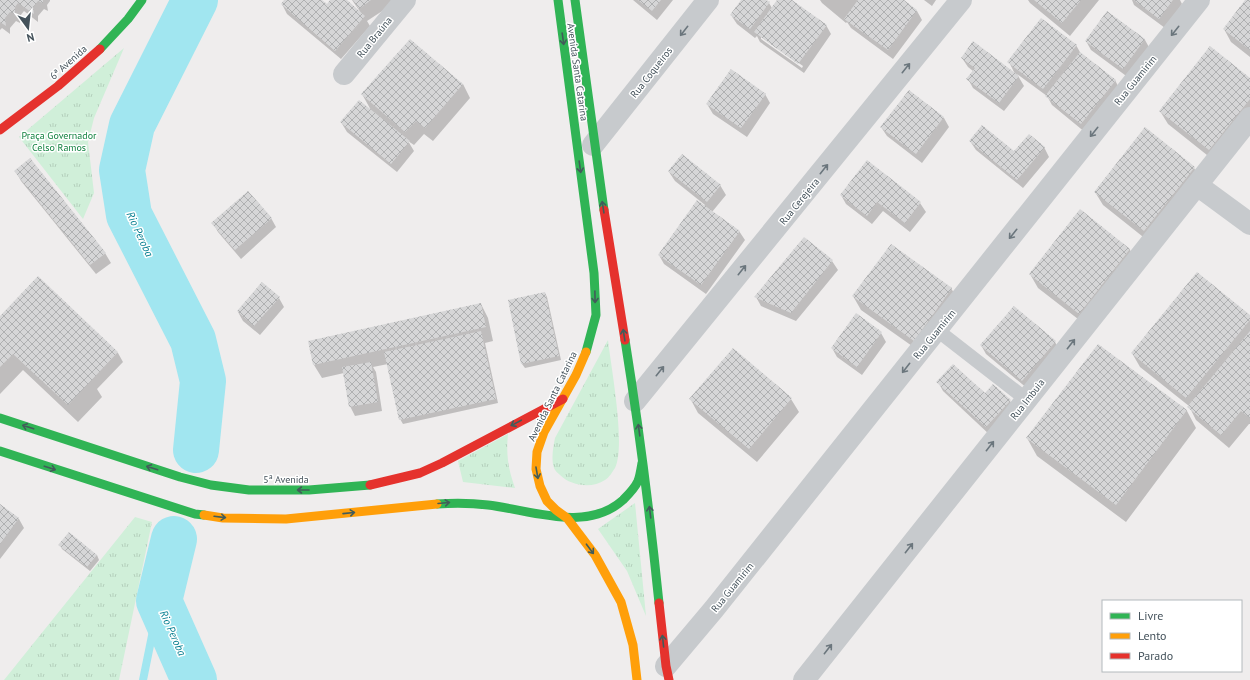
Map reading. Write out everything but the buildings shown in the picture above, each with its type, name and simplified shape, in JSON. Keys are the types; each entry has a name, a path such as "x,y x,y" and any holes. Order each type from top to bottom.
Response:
{"main road":[{"name":"6ª Avenida","path":"0,130 60,85 106,43 132,15 142,0"},
{"name":"Avenida Santa Catarina","path":"558,0 594,273 596,315 588,346 576,375 544,432 537,452 536,469 540,486 548,501 556,510 567,518 595,555 621,602 633,645 637,680"},
{"name":"Avenida Santa Catarina","path":"575,0 593,144 635,401 652,533 667,673"},
{"name":"5ª Avenida","path":"0,418 180,477 211,485 249,490 309,490 368,485 420,472 442,463 562,399"},
{"path":"0,451 195,514 223,518 286,519 452,503 488,505 567,518 586,517 604,512 617,505 628,495 638,481 643,460"}],"street":[{"name":"Rua Braúna","path":"344,74 405,0"},
{"name":"Rua Coqueiros","path":"593,144 708,0"},
{"name":"Rua Cerejeira","path":"635,401 961,0"},
{"name":"Rua Guamirim","path":"667,673 714,609 1199,0"},
{"name":"Rua Imbuia","path":"804,680 1250,118"},
{"path":"1197,185 1250,224"}],"lane":[{"path":"937,330 1026,400"}],"green space":[{"name":"Praça Governador Celso Ramos","path":"124,48 94,118 88,142 94,193 83,219 19,137"},
{"path":"608,340 617,406 619,443 618,457 615,468 605,480 594,485 576,484 565,479 554,469 552,457 555,438"},
{"path":"508,434 508,461 515,488 463,482 458,461"},
{"path":"635,503 646,616 627,571 598,529"},
{"path":"135,517 152,522 119,680 4,680"}],"waterway":[{"name":"Rio Peroba","path":"195,0 132,125 122,170 129,215 193,340 203,381 196,450"},
{"name":"Rio Peroba","path":"174,539 159,601 194,680"},
{"path":"143,680 159,601"}],"traffic: fast":[{"path":"100,49 128,19 142,0"},
{"path":"558,0 594,273 596,315 586,352"},
{"path":"575,0 604,210"},
{"path":"625,340 644,471 659,603"},
{"path":"0,418 180,477 211,485 249,490 309,490 370,485"},
{"path":"0,451 195,514 204,515"},
{"path":"437,504 462,503 488,505 558,517 592,515 608,510 627,496 638,481 642,463"}],"traffic: slow":[{"path":"586,352 576,375 544,432 537,452 536,469 540,486 547,501 567,518 595,555 621,602 633,645 637,680"},
{"path":"204,515 223,518 286,519 437,504"}],"traffic: jam":[{"path":"0,130 58,86 100,49"},
{"path":"604,210 625,340"},
{"path":"370,485 420,473 442,463 563,399"},
{"path":"659,603 669,680"}]}
